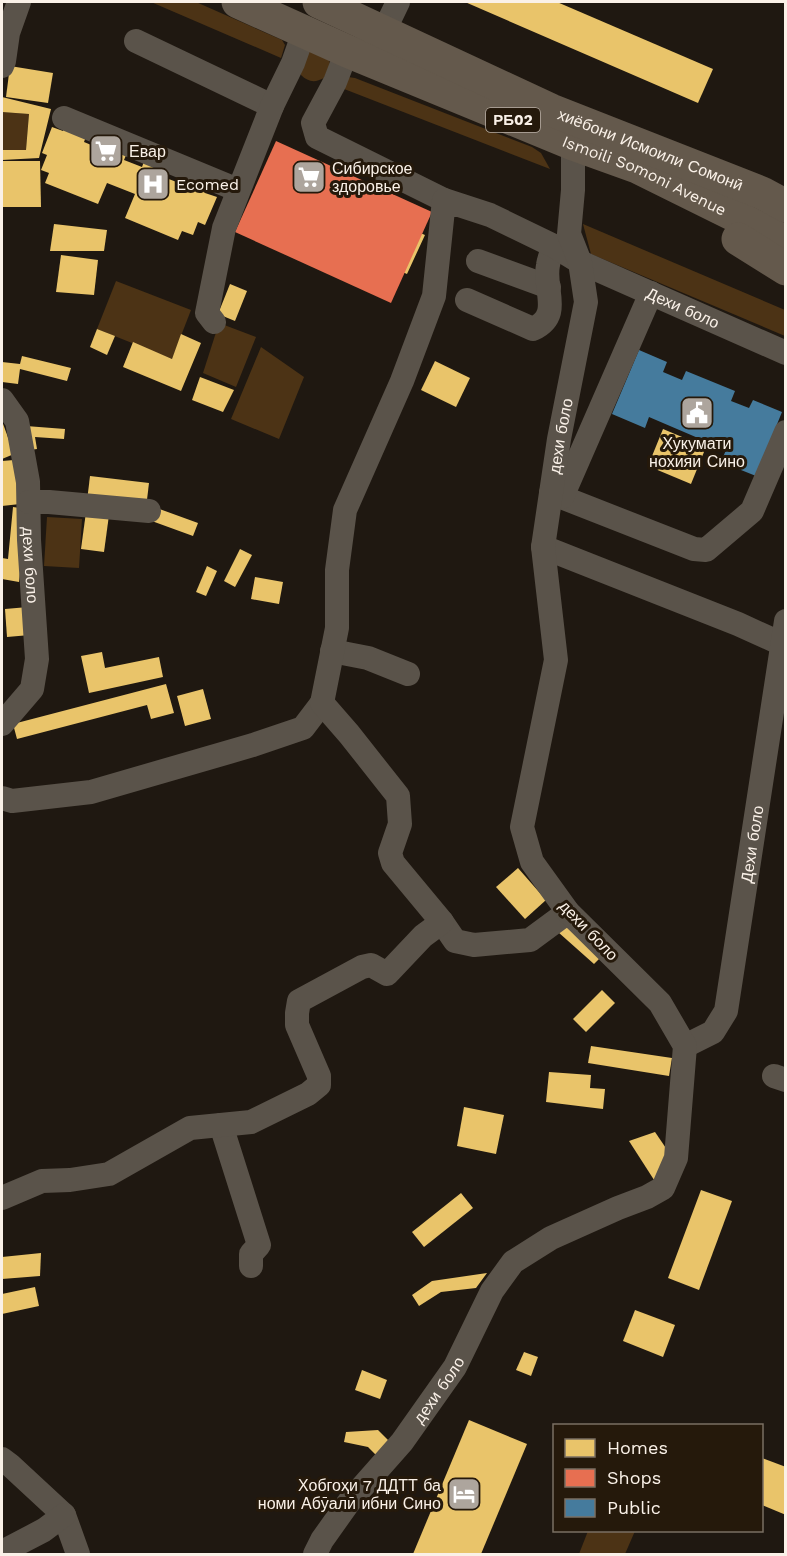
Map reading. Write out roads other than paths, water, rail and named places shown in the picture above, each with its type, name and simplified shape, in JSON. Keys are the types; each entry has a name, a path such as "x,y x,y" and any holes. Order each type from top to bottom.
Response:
{"highway":[{"name":"Ismoili Somoni Avenue","path":"238,2 347,51 573,144 637,167 786,242"},
{"name":"хиёбони Исмоили Сомонӣ","path":"319,2 551,110 762,194 786,206"},
{"name":"РБ02","path":"613,159 669,202 728,233 786,269"},
{"name":"РБ02","path":"688,164 786,187"}],"street":[{"path":"2,66 8,33 19,2"},
{"path":"384,31 398,2"},
{"path":"214,322 207,314 224,228 304,32"},
{"path":"136,41 272,106"},
{"name":"Дехи боло","path":"347,51 335,82 313,123 317,137 444,200 490,215 554,246 580,262 786,353"},
{"path":"64,118 238,190"},
{"name":"дехи боло","path":"315,1554 322,1539 350,1502 402,1442 455,1367 492,1291 513,1262 551,1238 663,1188 676,1158 685,1046 660,1003 568,912 532,862 522,827 556,660 543,547 556,495 559,439 586,302 580,262 569,234 573,190 573,144"},
{"path":"2,798 12,801 91,792 254,745 303,728 322,703 337,628 336,570 345,510 402,381 434,296 444,200"},
{"path":"467,300 532,329 543,324 550,313 548,265 554,246"},
{"path":"478,261 549,287"},
{"path":"651,293 556,495 694,549 706,550 752,511 786,432"},
{"name":"дехи боло","path":"2,400 17,422 28,483 29,540 37,659 32,689 2,724"},
{"path":"29,502 149,511"},
{"path":"543,547 738,624 784,633"},
{"name":"Дехи боло","path":"685,1046 713,1032 726,1011 784,633"},
{"path":"332,651 368,658 408,674"},
{"path":"322,703 398,796 400,824 390,853 393,863 455,941 474,945 530,939 568,912"},
{"path":"2,1198 42,1181 70,1180 109,1174 190,1128 251,1122 308,1094 319,1085 320,1076 297,1025 299,1001 362,967 371,965 387,974 423,936 442,922"},
{"path":"221,1125 259,1245 251,1254 251,1266"},
{"path":"2,1459 64,1515 78,1554"},
{"path":"2,1552 44,1530 64,1515"}],"place":[{"name":"Евар","path":"106,151"},
{"name":"Сибирское здоровье","path":"309,177"},
{"name":"Ecomed","path":"153,184"},
{"name":"Хукумати нохияи Сино","path":"697,413"},
{"name":"Хобгоҳи 7 ДДТТ ба номи Абӯалӣ ибни Сино","path":"464,1494"}]}
